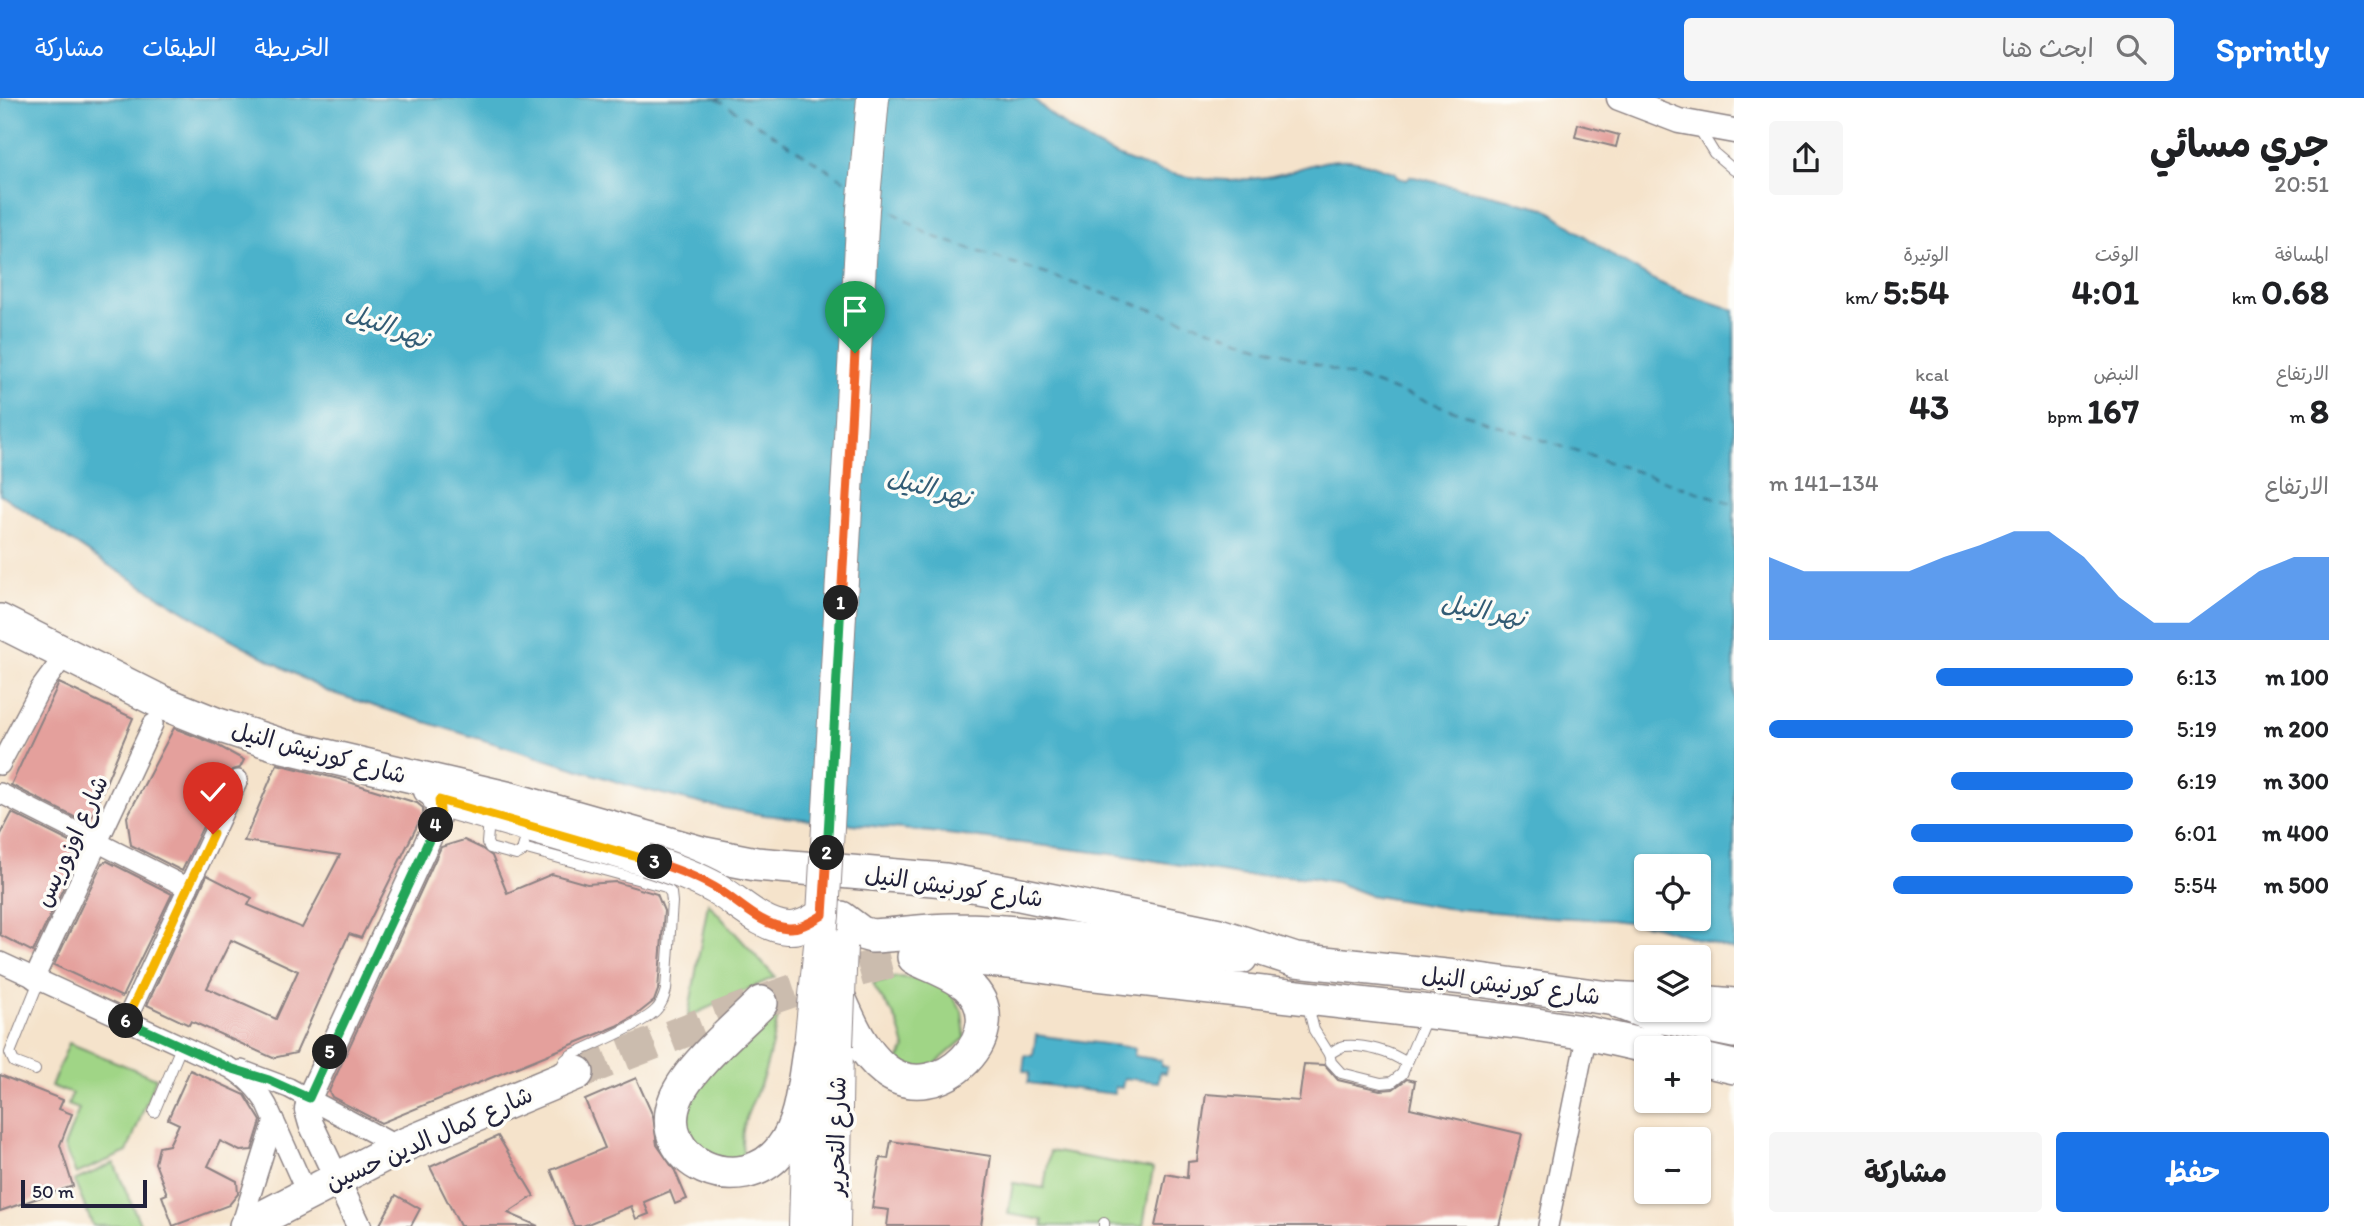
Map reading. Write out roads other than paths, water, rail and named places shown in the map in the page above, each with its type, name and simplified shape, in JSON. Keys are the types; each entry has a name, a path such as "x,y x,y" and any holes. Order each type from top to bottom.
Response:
{"highway":[{"name":"شارع كورنيش النيل","path":"0,621 163,703 218,725 283,746 511,799 705,853 756,864 945,880 1219,935 1296,960 1634,999"},
{"path":"832,917 872,936 957,930 1174,952 1296,960"},
{"name":"شارع كورنيش النيل","path":"839,998 858,1037 886,1071 904,1079 924,1081 943,1077 960,1066 973,1051 981,1032 982,1013 967,986 914,957 1008,960 1078,972 1587,1033 1634,1044"},
{"path":"1318,1000 1334,964"},
{"path":"1608,998 1649,1014 1734,1031"},
{"path":"761,1003 708,1056 686,1081 675,1099 671,1120 676,1140 686,1155 706,1170 727,1175 749,1172 769,1162 783,1147 792,1130 799,1105 824,1046"},
{"path":"1711,1003 1734,1004"},
{"path":"1711,1062 1734,1067"},
{"name":"شارع كمال الدين حسين","path":"243,1226 399,1147 569,1076"}],"main road":[{"path":"824,1046 839,998 832,917 863,209 873,98"},
{"path":"824,1046 892,98"},
{"path":"439,800 490,816 525,837 646,860 688,873 770,923 788,928 832,917"},
{"name":"شارع التحرير","path":"805,1226 824,1046"},
{"name":"شارع التحرير","path":"824,1046 834,1226"}],"street":[{"path":"1619,98 1669,118 1698,126 1734,131"},
{"path":"0,765 40,689 65,655"},
{"name":"شارع اوزوريس","path":"36,980 153,724"},
{"path":"359,1226 312,1124 307,1110 309,1098 438,821 439,800 382,769"},
{"path":"126,1021 238,779"},
{"path":"0,793 188,888"},
{"path":"0,962 181,1047 309,1098 399,1147"},
{"path":"1548,1226 1587,1033"},
{"path":"230,1068 246,1077 260,1092 307,1194"},
{"path":"243,1226 274,1121"}],"lane":[{"path":"1698,126 1714,153 1734,170"},
{"path":"525,837 660,884 671,893 673,902 666,990 662,1002 656,1011 642,1020 571,1055 561,1066 569,1076"},
{"path":"35,1069 14,1062 10,1053 36,980"},
{"path":"1318,1000 1314,1030 1331,1062 1341,1073 1381,1083 1392,1082 1402,1074 1429,1012"},
{"path":"1329,1054 1341,1046 1357,1047 1399,1057 1406,1063"},
{"path":"154,1112 181,1047"}],"water":[{"name":"نهر النيل","path":"0,98 1033,98 1057,119 1111,153 1171,174 1235,180 1277,175 1330,161 1362,162 1395,172 1398,178 1407,180 1410,176 1545,208 1616,258 1658,282 1734,310 1734,950 1671,931 1711,931 1711,854 1634,854 1634,923 1445,908 1369,895 1335,882 1312,878 1245,876 1127,856 764,815 711,806 634,787 326,691 225,636 95,557 0,494"},
{"path":"1036,1035 1135,1048 1134,1056 1161,1060 1161,1066 1167,1067 1166,1073 1160,1072 1158,1082 1124,1078 1122,1088 1115,1087 1114,1094 1028,1083 1030,1072 1023,1071 1025,1055 1033,1056"}],"tunnel":[{"path":"577,1073 786,993 828,979 914,957"}]}
